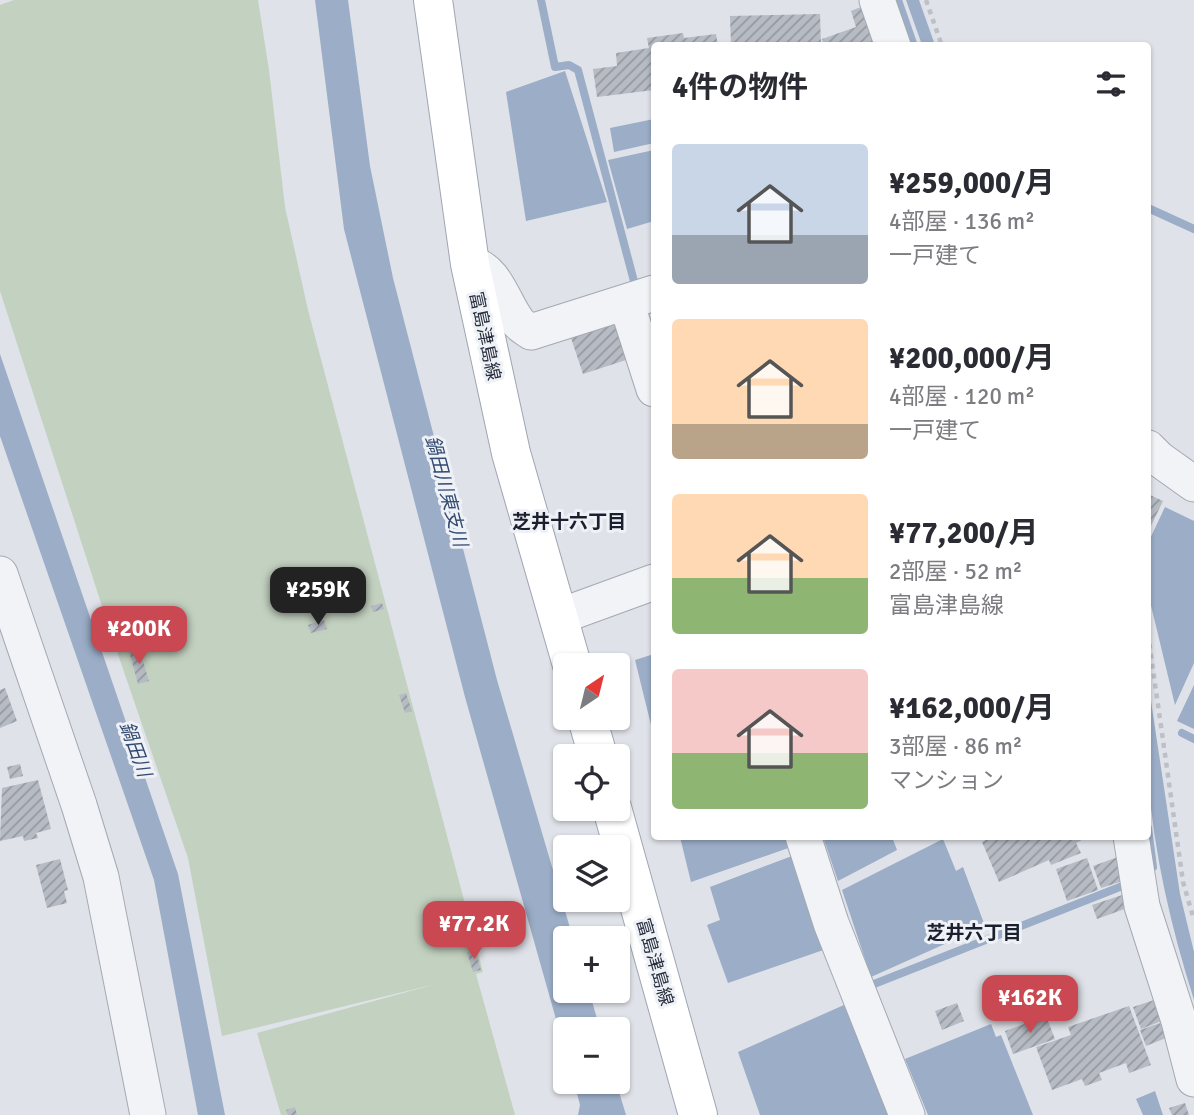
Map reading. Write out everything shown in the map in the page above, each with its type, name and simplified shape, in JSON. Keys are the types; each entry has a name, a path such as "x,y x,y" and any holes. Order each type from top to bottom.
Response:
{"main road":[{"name":"富島津島線","path":"433,0 470,264 511,453 568,653"},
{"name":"富島津島線","path":"616,821 698,1115"}],"street":[{"path":"877,0 892,42"},
{"path":"470,264 478,265 488,272 519,323 531,332 640,297 651,369"},
{"path":"1151,451 1194,484"},
{"path":"0,574 101,877 148,1115"},
{"path":"558,617 651,583"},
{"path":"804,840 831,923 907,1115"},
{"path":"1132,840 1142,906 1187,1020 1194,1079"}],"path":[{"path":"926,0 941,42"},
{"path":"1151,655 1183,881 1194,920"}],"green space":[{"path":"14,0 258,0 285,207 308,310 483,972 476,974 515,1115 281,1115 257,1033 436,984 222,1036 188,858 112,637 0,291 0,5"}],"water":[{"name":"鍋田川東支川","path":"315,0 348,0 370,166 393,278 497,680 553,870 553,912 565,912 569,926 553,926 553,1003 592,1003 597,1017 555,1017 465,697 344,229"},
{"path":"906,0 919,0 934,42 921,42"},
{"path":"565,71 607,202 526,221 506,92"},
{"path":"651,120 651,144 614,152 610,128"},
{"path":"651,151 651,222 627,229 608,160"},
{"path":"0,354 178,874 225,1115 198,1115 154,880 0,436"},
{"path":"1165,507 1194,521 1194,663 1175,705 1151,605 1151,537"},
{"path":"651,655 651,725 635,660"},
{"path":"1194,685 1194,729 1177,721"},
{"path":"1151,701 1180,894 1194,952 1194,1000 1171,918 1151,806"},
{"path":"681,840 795,840 797,845 691,882"},
{"path":"824,840 893,840 897,850 838,881"},
{"path":"943,840 956,871 963,867 985,926 871,977 842,890"},
{"path":"800,853 832,947 728,983 707,925 720,920 710,887"},
{"path":"853,1001 892,1115 760,1115 738,1052"},
{"path":"991,1024 996,1037 1001,1035 1033,1115 928,1115 905,1059"},
{"path":"1155,1091 1163,1115 1143,1115 1136,1099"},
{"path":"577,1094 620,1094 626,1115 578,1115 580,1105"}],"building":[{"path":"861,7 874,42 823,42 822,39 856,27 851,11"},
{"path":"820,14 821,42 731,42 730,16"},
{"path":"683,33 684,38 716,34 717,42 651,42 651,90 597,97 593,69 617,66 616,53 649,48 647,38"},
{"path":"617,323 629,359 583,374 571,338"},
{"path":"1151,495 1163,501 1151,526"},
{"path":"382,603 384,609 373,612 371,606"},
{"path":"324,620 327,629 311,633 308,625"},
{"path":"139,648 149,681 138,684 129,651"},
{"path":"5,688 17,721 0,728 0,690"},
{"path":"406,693 412,711 405,713 399,695"},
{"path":"20,764 23,776 10,779 7,767"},
{"path":"38,780 51,829 36,833 38,838 24,841 23,836 0,841 2,788"},
{"path":"1081,840 1076,843 1081,853 1051,865 1049,860 999,882 982,842"},
{"path":"1118,857 1126,880 1101,888 1093,866"},
{"path":"1087,858 1098,890 1067,901 1056,869"},
{"path":"60,859 68,890 64,891 67,903 47,908 36,865"},
{"path":"1125,894 1130,907 1097,919 1092,905"},
{"path":"475,950 481,970 473,972 467,952"},
{"path":"1154,1000 1162,1021 1141,1029 1133,1007"},
{"path":"957,1003 964,1021 942,1030 935,1011"},
{"path":"1129,1006 1151,1065 1129,1073 1126,1063 1099,1073 1102,1080 1085,1086 1082,1079 1052,1090 1036,1047 1071,1035 1068,1027"},
{"path":"1046,1016 1055,1039 1013,1054 1005,1031"},
{"path":"1160,1023 1166,1038 1146,1046 1140,1030"},
{"path":"1185,1103 1189,1115 1172,1115 1169,1108"},
{"path":"295,1107 297,1115 288,1115 286,1110"}],"waterway":[{"path":"541,0 555,67 569,65 578,70 635,285"},
{"path":"898,0 913,42"},
{"path":"1151,209 1194,229"},
{"path":"1182,733 1194,739"},
{"path":"1150,840 1153,867"},
{"path":"871,991 869,986 1125,885"}],"district":[{"name":"芝井十六丁目","path":"569,521"},
{"name":"芝井六丁目","path":"974,932"}],"water label":[{"name":"鍋田川","path":"136,749"}]}
